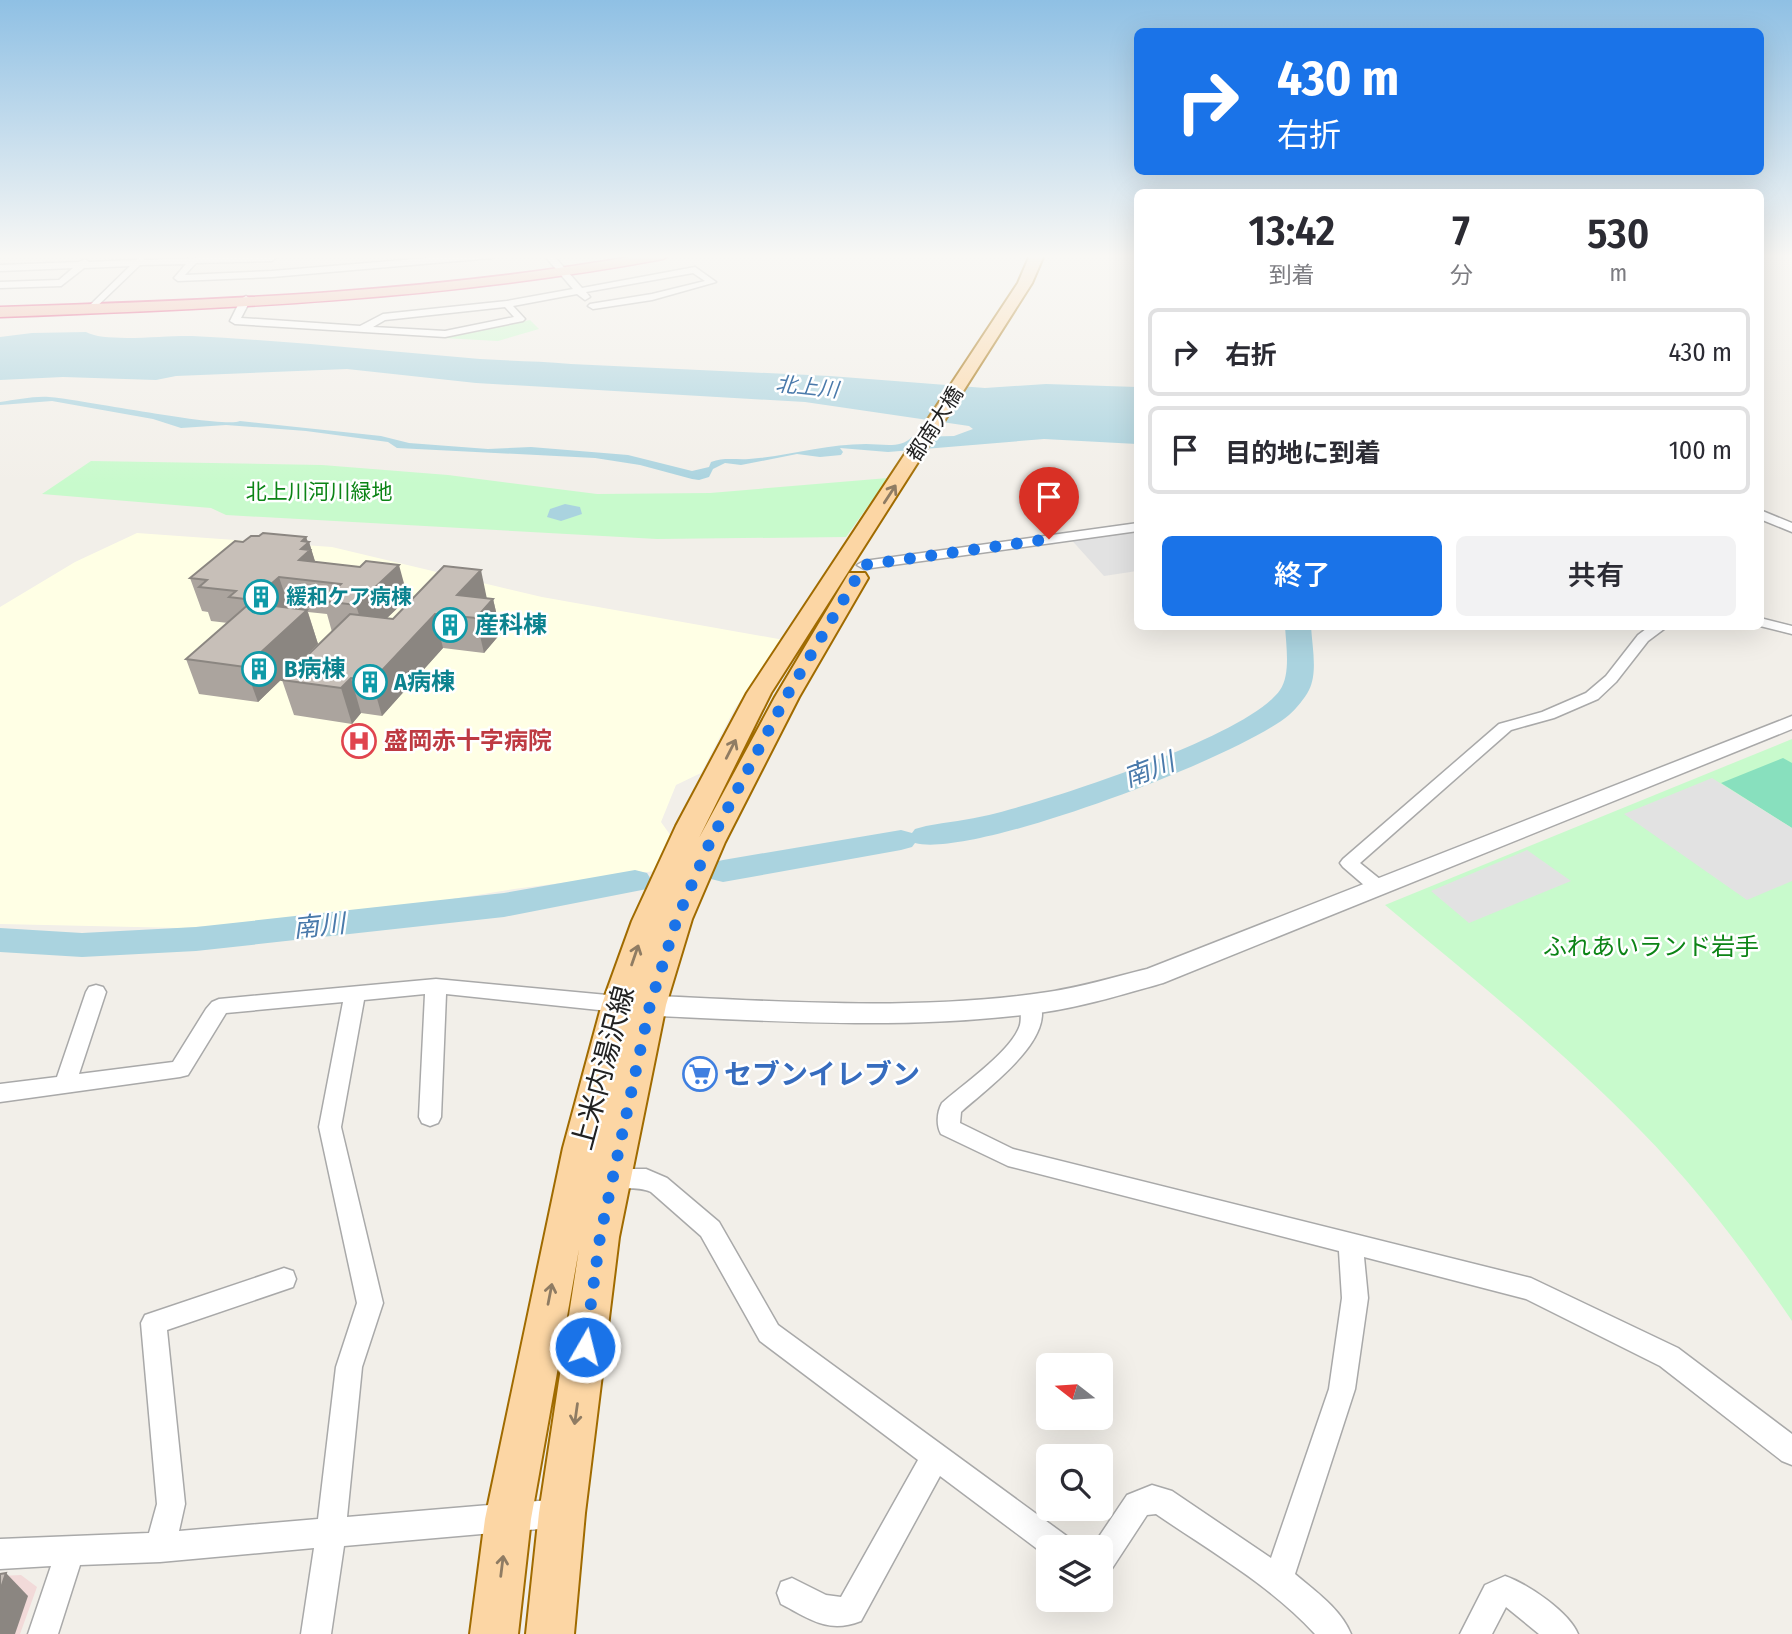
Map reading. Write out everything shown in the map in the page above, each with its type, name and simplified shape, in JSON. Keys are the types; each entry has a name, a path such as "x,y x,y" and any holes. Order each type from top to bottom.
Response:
{"main road":[{"name":"都南大橋","path":"868,551 997,331"},
{"name":"都南大橋","path":"868,551 1008,331"},
{"name":"上米内湯沢線","path":"494,1634 508,1519 556,1260 581,1148 634,1004 677,919 710,842 786,697 868,551"},
{"name":"上米内湯沢線","path":"550,1634 562,1513 600,1237 612,1179 634,1004"}],"street":[{"path":"399,331 445,334 459,331"},
{"path":"1764,516 1792,528"},
{"path":"868,551 1134,527"},
{"path":"1764,623 1792,630"},
{"path":"1379,888 1349,863 1505,727 1548,715 1591,696 1611,679 1643,638 1655,630"},
{"path":"0,1093 180,1069 213,1014 219,1007 228,1004 436,986 634,1004 824,1013 1031,1004 1098,992 1154,976 1792,722"},
{"path":"430,1117 436,986"},
{"path":"65,1084 96,992"},
{"path":"316,1634 331,1534 349,1367 370,1303 330,1127 355,993"},
{"path":"1031,1004 1030,1027 1014,1052 950,1109 949,1128 1008,1157 1531,1289 1669,1357 1792,1451"},
{"path":"612,1179 653,1181 710,1229 769,1333 1042,1535"},
{"path":"1278,1580 1342,1389 1355,1298 1350,1243"},
{"path":"160,1547 171,1504 154,1323 284,1279"},
{"path":"792,1593 828,1612 842,1614 850,1610 935,1457"},
{"path":"1113,1542 1137,1505 1144,1499 1162,1501 1278,1580 1309,1605 1336,1634"},
{"path":"0,1554 160,1547 562,1513"},
{"path":"43,1634 71,1549"},
{"path":"1475,1634 1496,1596 1505,1591 1514,1594 1563,1634"}],"shaded area":[{"path":"1134,527 1134,571 1104,576 1068,536"},
{"name":"盛岡赤十字病院","path":"137,533 332,547 542,597 784,640 735,708 701,773 676,785 661,822 671,836 655,871 514,889 340,917 181,928 0,924 0,607 75,562"},
{"path":"1712,778 1792,828 1792,881 1747,900 1624,814"},
{"path":"1527,850 1571,881 1469,923 1431,891"},
{"path":"21,1575 37,1587 20,1634 0,1634 0,1576"}],"green space":[{"path":"476,331 531,331 498,341 443,338"},
{"name":"北上川河川緑地","path":"91,461 322,465 448,475 597,494 710,493 888,478 846,537 657,539 226,515 211,508 42,494"},
{"name":"ふれあいランド岩手","path":"1792,739 1792,1321 1720,1222 1640,1130 1548,1042 1385,905"},
{"path":"1783,758 1792,763 1792,828 1721,783"}],"water":[{"name":"北上川","path":"86,332 107,337 137,338 192,336 480,359 830,376 985,388 1046,384 1134,387 1134,444 1044,439 888,452 840,448 843,452 841,455 820,457 797,454 741,465 725,463 713,469 709,477 699,480 640,465 595,458 397,448 388,442 306,431 226,425 181,428 153,419 52,401 0,405 0,402 49,397 208,421 240,421 381,436 409,443 488,449 531,447 628,455 692,471 709,467 711,462 721,460 749,459 851,445 897,444 912,437 954,436 973,429 969,426 805,402 476,383 347,369 176,376 156,380 63,377 0,380 0,337 32,333"},
{"path":"565,504 580,507 582,514 561,521 547,517 550,509"}],"building":[{"path":"263,533 306,537 302,541 309,542 301,549 310,550 299,560 360,567 366,561 399,565 356,605 323,601 341,584 279,577 253,600 229,597 236,591 199,587 207,580 190,578 235,541 243,542 251,536"},
{"path":"444,566 481,570 457,595 493,599 476,618 435,614 372,681 351,678 341,688 282,680 350,614 393,619"},
{"path":"250,603 307,610 245,667 186,659"},
{"path":"6,1573 0,1591 0,1574"}],"waterway":[{"name":"南川","path":"926,836 990,825 1057,806 1156,771 1247,729 1279,709 1295,690 1299,667 1298,630"},
{"name":"南川","path":"723,871 901,840"},
{"name":"南川","path":"0,940 82,945 196,939 504,905 635,881"}],"place":[{"name":"緩和ケア病棟","path":"261,597"},
{"name":"産科棟","path":"450,625"},
{"name":"B病棟","path":"259,669"},
{"name":"A病棟","path":"370,682"},
{"name":"盛岡赤十字病院","path":"359,741"},
{"name":"セブンイレブン","path":"700,1074"}],"route":[{"path":"585,1347 600,1237 650,1005 677,919 710,842 786,697 864,565 1049,539"}]}
